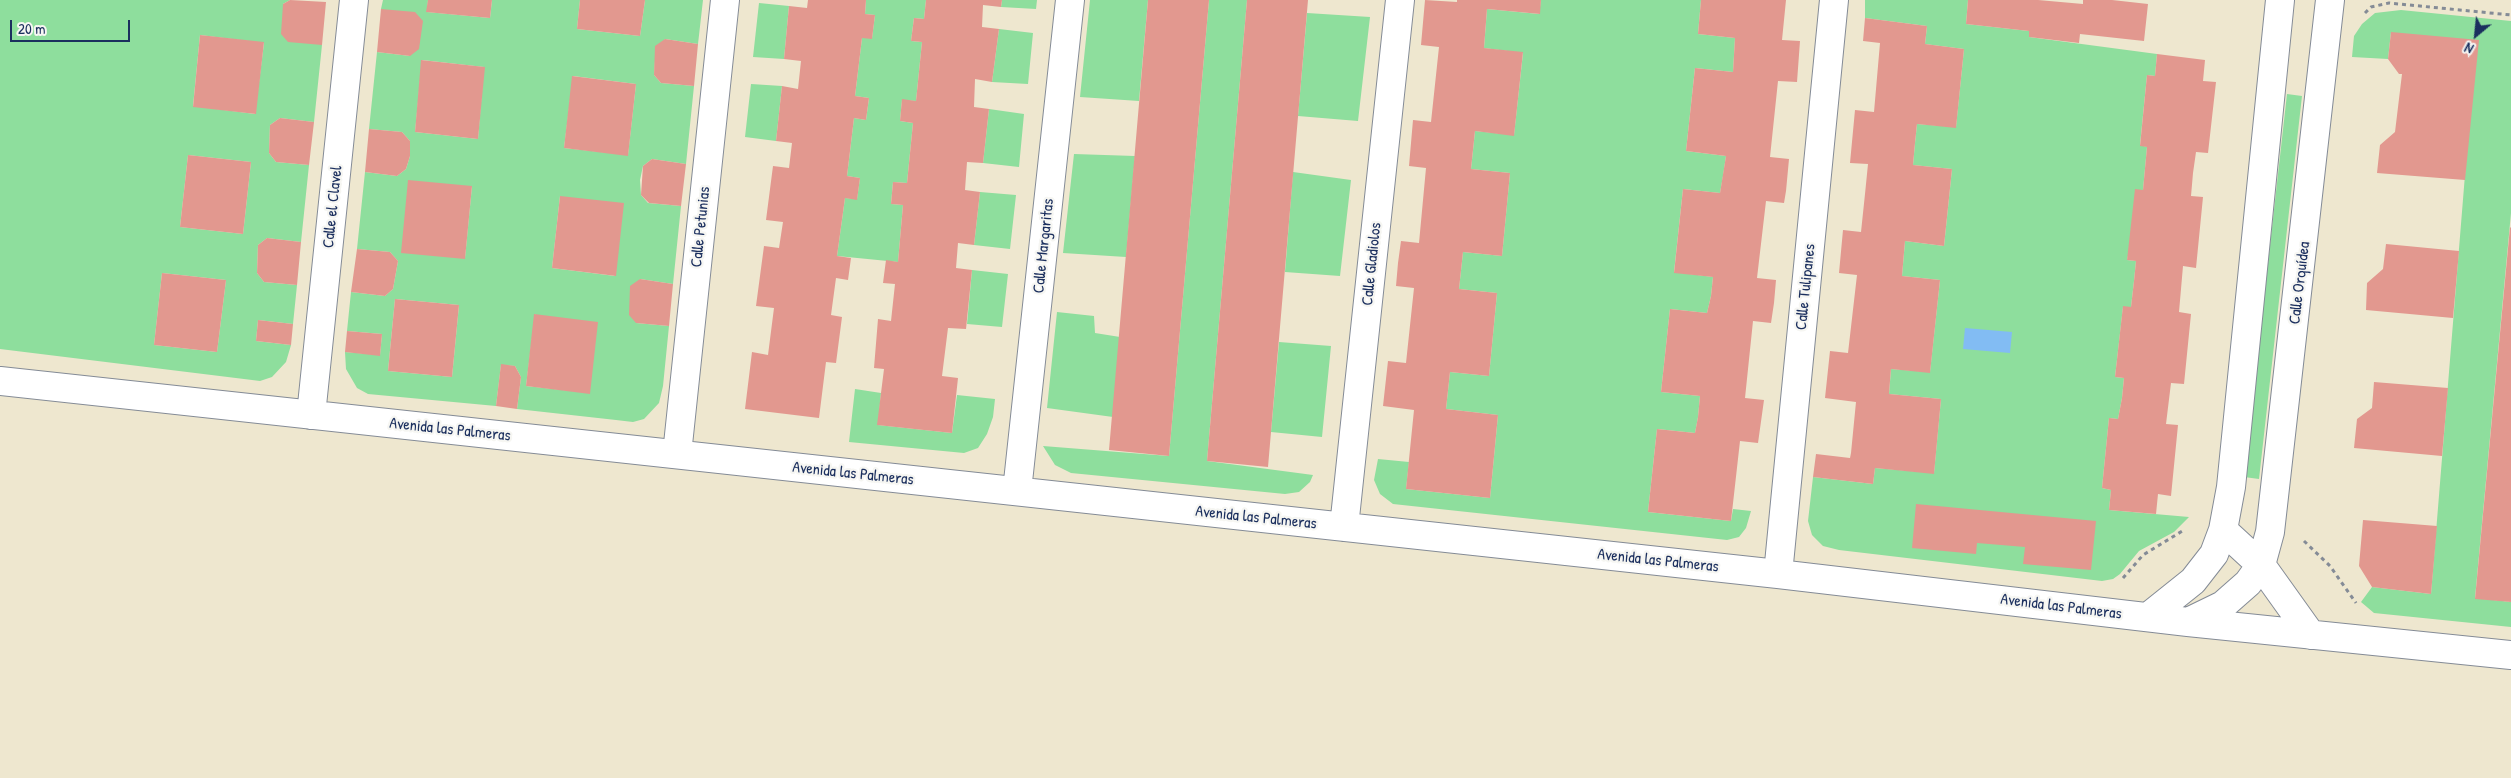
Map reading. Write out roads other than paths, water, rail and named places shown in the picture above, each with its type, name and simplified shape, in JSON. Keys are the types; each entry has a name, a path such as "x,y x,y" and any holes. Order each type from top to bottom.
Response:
{"street":[{"name":"Calle el Clavel","path":"311,415 354,0"},
{"name":"Calle Petunias","path":"677,454 726,0"},
{"name":"Calle Margaritas","path":"1017,492 1070,0"},
{"name":"Calle Gladiolos","path":"1344,528 1400,0"},
{"name":"Calle Tulipanes","path":"1778,574 1834,0"},
{"path":"2148,617 2193,582 2214,554 2223,530 2231,487 2280,0"},
{"name":"Calle Orquídea","path":"2188,622 2222,605 2248,583 2261,565 2270,532 2330,0"},
{"name":"Avenida las Palmeras","path":"0,381 1778,574 2188,622 2511,655"},
{"path":"2223,530 2261,565 2311,635"}],"water":[{"path":"1965,328 2012,332 2010,353 1963,349"}]}
